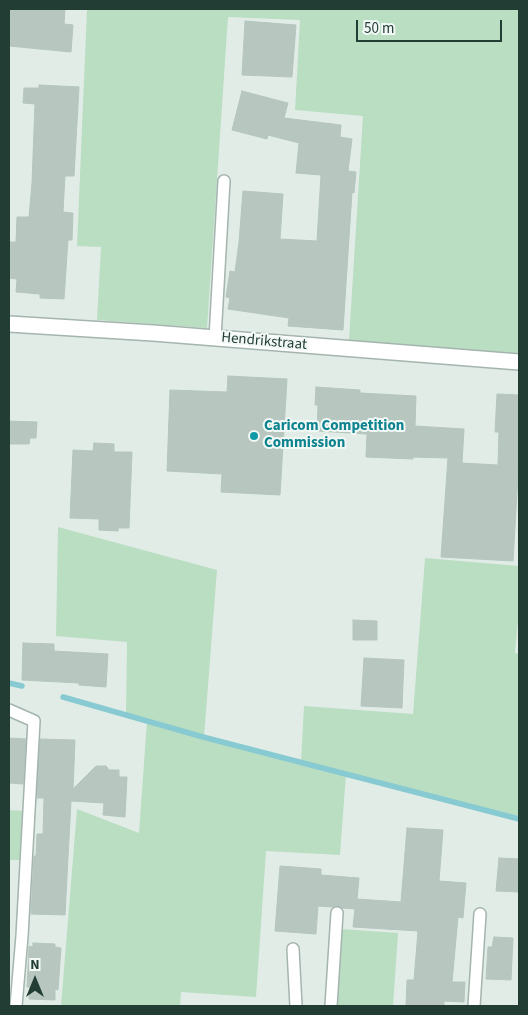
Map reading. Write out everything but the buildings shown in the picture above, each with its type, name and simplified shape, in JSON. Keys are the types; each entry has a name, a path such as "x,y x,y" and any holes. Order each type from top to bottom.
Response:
{"street":[{"name":"Hendrikstraat","path":"9,324 519,362"}],"lane":[{"path":"215,338 224,181"},
{"path":"9,710 34,722 16,1006"},
{"path":"331,1006 337,912"},
{"path":"474,1006 480,914"},
{"path":"292,949 296,1006"}],"green space":[{"path":"87,9 519,9 519,354 349,340 363,116 295,110 300,20 228,17 207,328 97,320 101,247 77,246"},
{"path":"58,527 217,570 204,737 301,762 304,706 413,714 425,558 519,566 519,609 515,653 519,654 519,819 346,774 340,855 266,851 256,997 181,992 180,1006 61,1006 77,809 139,833 147,721 126,715 127,642 56,636"},
{"path":"9,810 23,811 20,860 9,860"},
{"path":"341,929 398,933 393,1006 336,1006"}],"waterway":[{"path":"9,683 22,686"},
{"path":"63,697 203,737 519,819"}],"place":[{"name":"Caricom Competition Commission","path":"254,436"}]}
